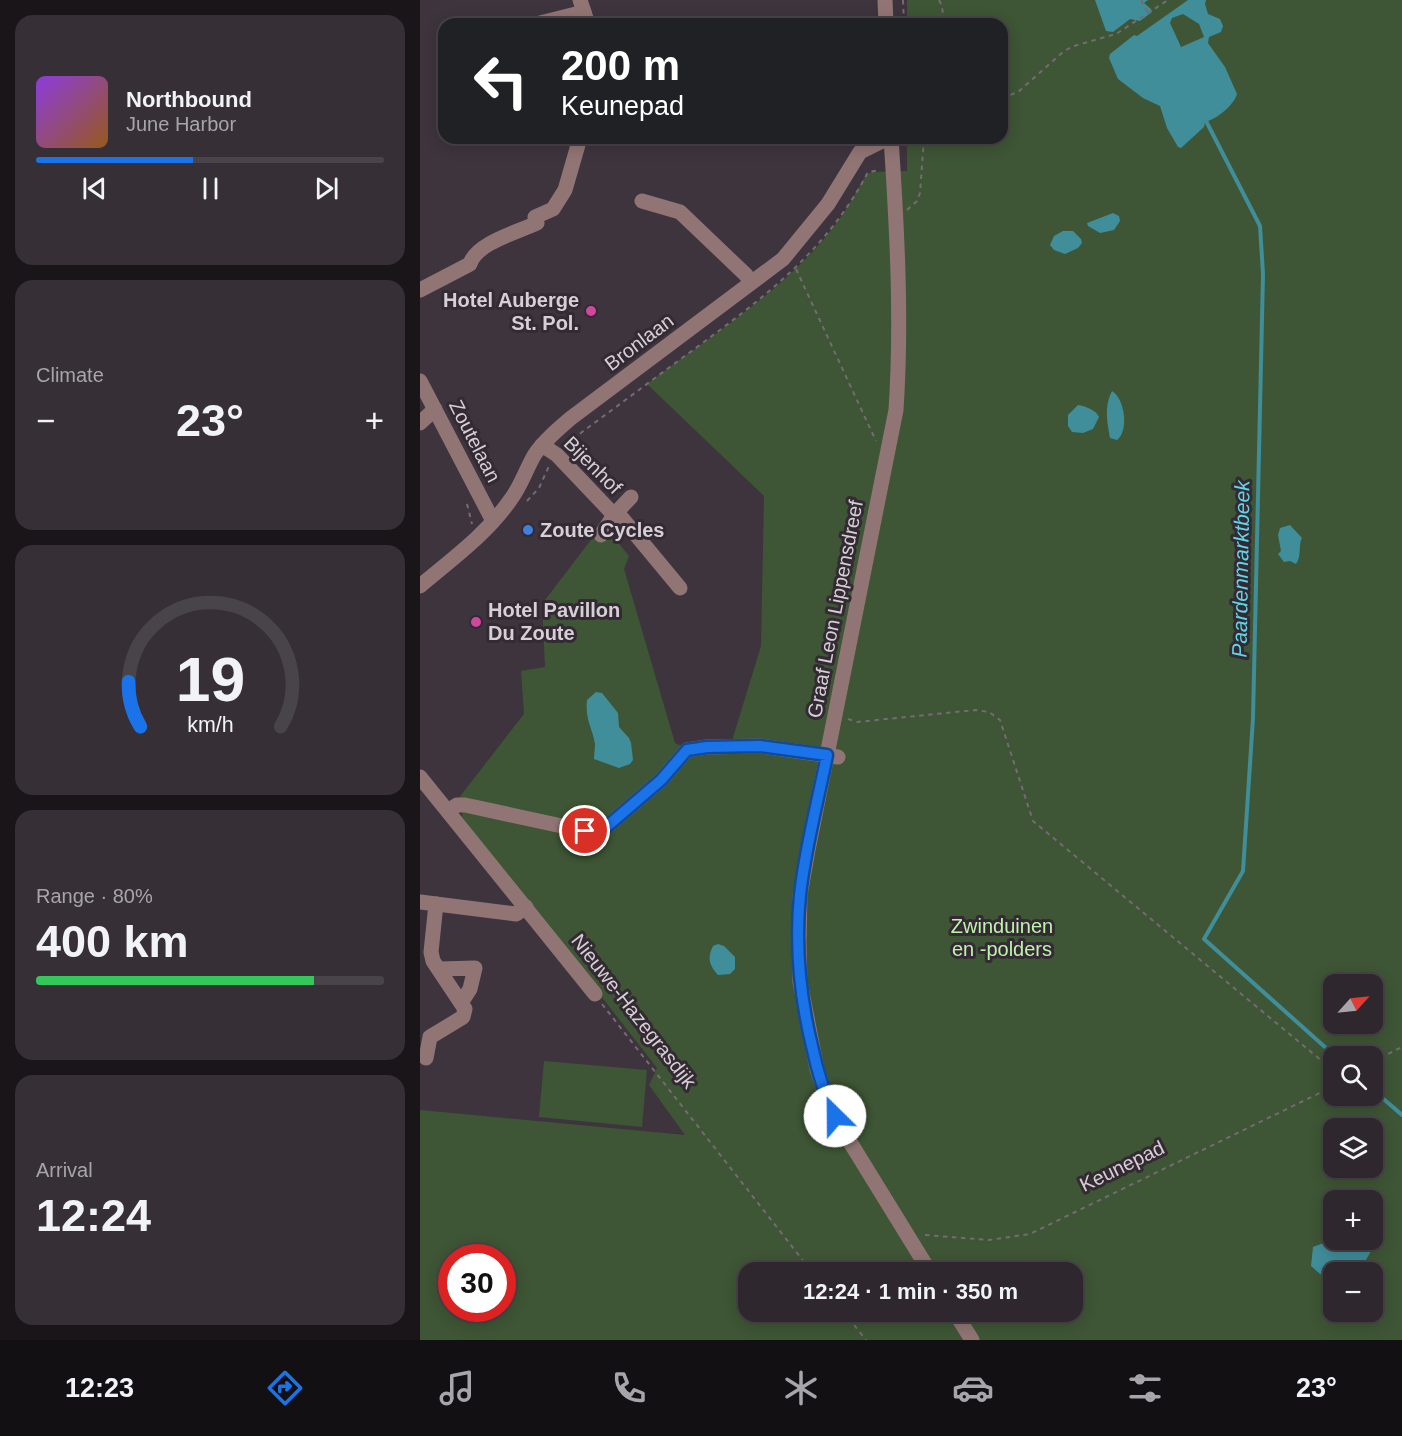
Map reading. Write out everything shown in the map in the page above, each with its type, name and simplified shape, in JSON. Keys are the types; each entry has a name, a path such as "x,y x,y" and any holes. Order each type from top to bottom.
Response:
{"street":[{"path":"885,0 886,18"},
{"path":"560,18 584,12"},
{"path":"420,290 470,264 472,257 482,248 537,223 535,217 553,209 565,190 578,144"},
{"name":"Bronlaan","path":"420,586 476,539 493,521 511,500 542,445 571,418 783,259 816,220 860,152 877,144"},
{"name":"Graaf Leon Lippensdreef","path":"890,144 893,169 899,316 896,410 832,756 800,895 800,982 817,1070 828,1102 842,1130 924,1262"},
{"path":"642,201 680,212 746,275 751,283"},
{"name":"Zoutelaan","path":"420,381 493,521"},
{"path":"420,423 435,410"},
{"name":"Bijenhof","path":"542,445 557,455 615,514"},
{"name":"Bijenhof","path":"601,535 615,514 631,497"},
{"path":"615,514 680,588"},
{"path":"448,811 457,805 465,805 585,831 596,830 605,828 661,780 687,750 707,747 760,746 832,756"},
{"name":"Nieuwe-Hazegrasdijk","path":"420,777 595,994"},
{"path":"426,1058 430,1037 463,1017 465,1009 433,961 428,903 516,914 526,907"},
{"path":"439,969 475,968 470,989 461,1003"},
{"path":"961,1322 972,1340"}],"path":[{"path":"903,0 904,18"},
{"path":"939,0 943,18"},
{"path":"1141,0 1148,13"},
{"path":"1008,96 1018,92 1064,51 1116,34 1168,0"},
{"path":"905,211 911,208 920,193 924,144"},
{"path":"525,503 539,488 549,465 557,455 582,432 720,330 796,268 843,214 868,172 893,169"},
{"path":"796,268 876,441"},
{"path":"846,719 857,722 975,710 989,712 1000,720 1033,821 1323,1063"},
{"name":"Nieuwe-Hazegrasdijk","path":"595,994 804,1262"},
{"path":"1383,1056 1402,1047"},
{"name":"Keunepad","path":"919,1235 989,1240 1030,1234 1323,1091"},
{"path":"852,1322 866,1340"}],"green space":[{"name":"Zwinduinen en -polders","path":"907,0 1402,0 1402,1340 420,1340 420,1110 685,1135 649,1085 657,1068 462,817 463,810 458,799 524,714 521,671 545,667 542,604 603,524 629,556 624,569 675,743 686,748 731,744 761,646 764,496 647,384 745,312 791,273 836,224 866,175 872,172 907,171 907,144 1008,144 1008,18 907,18"},
{"path":"544,1061 647,1070 642,1127 539,1117"}],"water":[{"path":"1095,0 1148,0 1144,3 1152,12 1140,21 1130,19 1113,32 1106,31"},
{"path":"1188,0 1206,0 1208,14 1220,19 1223,26 1221,32 1209,37 1208,43 1225,67 1237,94 1229,107 1215,118 1205,122 1204,127 1181,148 1178,147 1167,128 1160,106 1143,98 1118,79 1109,58 1110,54 1134,35 1137,36","holes":["1183,14 1199,24 1204,37 1181,47 1170,23 1172,18"]},
{"path":"1113,213 1119,216 1120,221 1114,230 1100,233 1088,226 1087,223"},
{"path":"1063,231 1073,231 1082,243 1078,248 1065,254 1054,250 1050,245 1054,236"},
{"path":"1112,391 1120,401 1124,415 1123,430 1117,440 1110,438 1107,420 1108,402"},
{"path":"1078,405 1093,410 1099,417 1093,429 1083,433 1072,432 1068,426 1068,415"},
{"path":"1290,525 1302,538 1296,564 1290,561 1284,562 1278,554 1281,551 1278,535 1280,528"},
{"path":"596,692 602,693 618,713 619,727 631,743 633,760 630,764 619,768 594,759 595,744 588,718 587,700"},
{"path":"718,944 724,946 735,957 735,969 730,974 718,975 711,965 711,950"},
{"path":"1323,1243 1323,1250 1372,1250 1365,1262 1323,1262 1323,1275 1311,1266 1313,1247"}],"waterway":[{"name":"Paardenmarktbeek","path":"1205,119 1260,226 1263,274 1253,718 1243,871 1204,939 1324,1046"},
{"name":"Paardenmarktbeek","path":"1383,1099 1402,1115"}],"place":[{"name":"Hotel Auberge St. Pol.","path":"591,311"},
{"name":"Zoute Cycles","path":"528,530"},
{"name":"Hotel Pavillon Du Zoute","path":"476,622"}],"route":[{"path":"585,831 605,828 661,780 687,750 707,747 760,746 827,755 800,895 799,943 800,982 810,1038 822,1086 835,1116"}]}
